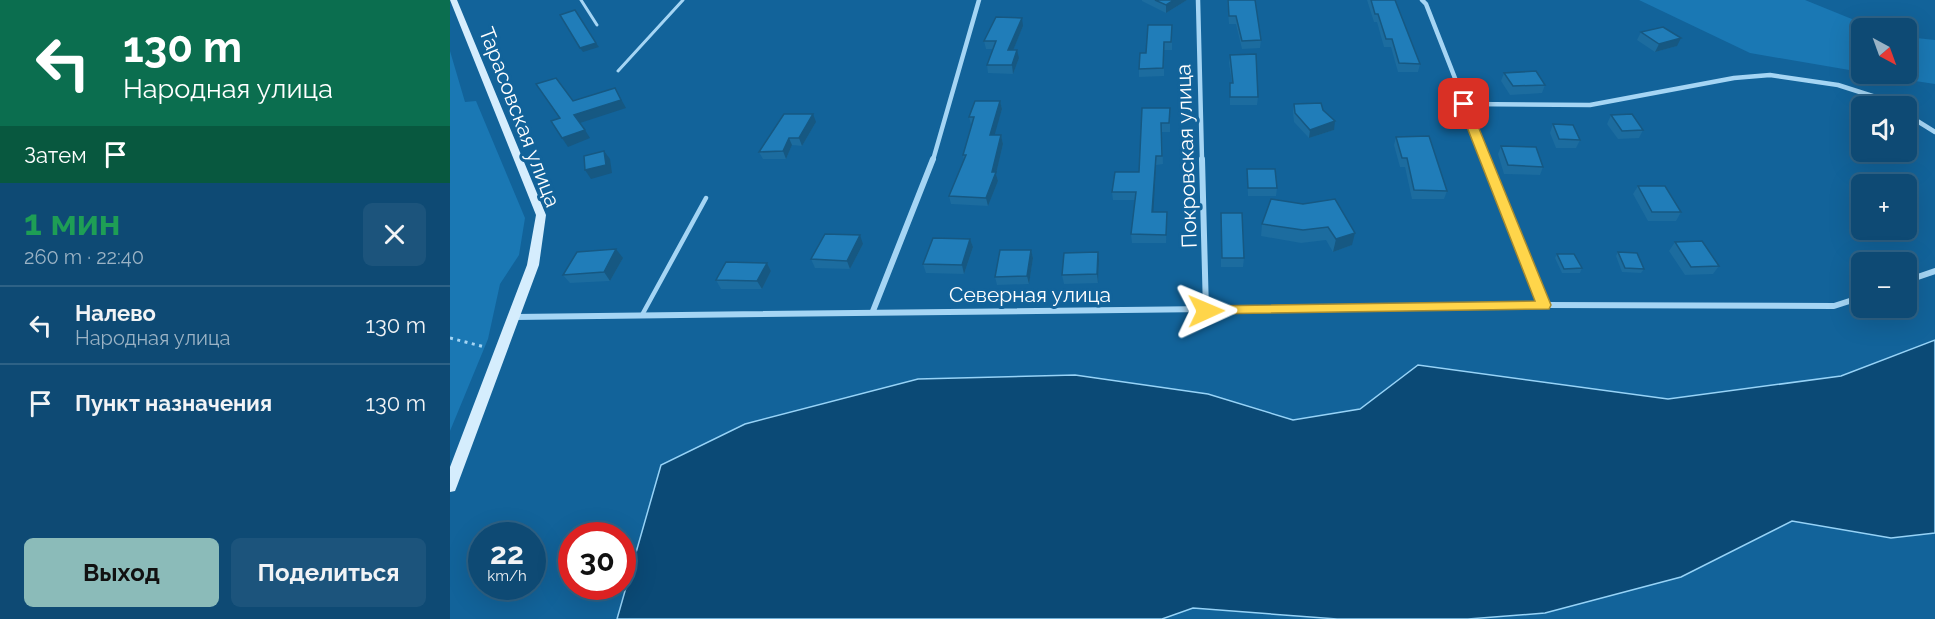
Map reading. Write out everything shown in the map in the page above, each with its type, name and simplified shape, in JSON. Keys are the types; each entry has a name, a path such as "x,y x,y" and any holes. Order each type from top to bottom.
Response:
{"main road":[{"name":"Тарасовская улица","path":"450,486 533,265 541,215 453,0"}],"street":[{"path":"873,311 928,172 978,0"},
{"name":"Покровская улица","path":"1198,0 1206,311"},
{"path":"1422,0 1544,305"},
{"path":"1464,104 1590,105 1734,78 1770,75 1838,85 1872,96"},
{"path":"1917,121 1935,132"},
{"path":"1917,277 1935,271"},
{"name":"Северная улица","path":"515,317 873,311 1206,311 1544,305 1834,306 1851,301"}],"lane":[{"path":"581,0 597,25"},
{"path":"618,71 683,0"},
{"path":"642,315 706,198"}],"path":[{"path":"450,338 502,352"}],"shaded area":[{"path":"1639,0 1805,0 1851,19 1851,70 1750,53"},
{"path":"1917,38 1935,40 1935,84 1917,81"},
{"path":"450,51 465,102 476,101 525,218 519,255 500,284 488,339 450,431"},
{"path":"1935,340 1935,533 1891,538 1792,521 1681,577 1545,613 1468,619 1337,619 1193,608 1162,619 617,619 622,600 636,600 636,552 661,465 745,424 918,379 1075,375 1208,394 1293,420 1360,409 1418,365 1668,399 1841,376"}],"building":[{"path":"1155,0 1174,0 1166,5"},
{"path":"1228,0 1255,0 1261,40 1242,41 1236,16 1229,16"},
{"path":"1371,0 1395,0 1420,64 1399,63 1392,39 1386,39"},
{"path":"575,10 596,43 580,48 560,15"},
{"path":"996,17 1022,18 1008,50 1017,50 1012,65 987,65 996,41 984,41"},
{"path":"1148,25 1172,25 1171,42 1164,42 1163,68 1139,69 1140,53 1146,53"},
{"path":"1663,27 1681,38 1659,44 1641,32"},
{"path":"1256,54 1258,97 1230,97 1230,83 1233,83 1230,55"},
{"path":"1536,71 1545,85 1513,86 1504,73"},
{"path":"556,78 573,101 615,88 621,100 574,115 585,130 562,138 551,121 560,118 536,84"},
{"path":"975,101 1000,101 990,135 1001,135 992,172 996,172 986,198 949,196 966,155 963,155 974,117 969,117"},
{"path":"1321,103 1323,110 1335,121 1310,130 1295,113 1294,104"},
{"path":"1142,108 1170,108 1169,123 1161,123 1162,156 1156,156 1152,212 1167,212 1166,235 1131,234 1136,192 1112,192 1115,172 1139,172"},
{"path":"784,114 813,114 799,138 789,138 783,151 759,152"},
{"path":"1632,114 1643,130 1622,131 1611,115"},
{"path":"1553,124 1573,125 1580,140 1559,139"},
{"path":"1429,136 1447,191 1414,190 1407,158 1402,158 1396,137"},
{"path":"1501,146 1536,147 1543,167 1508,165"},
{"path":"604,151 606,165 585,170 584,156"},
{"path":"1247,169 1275,169 1277,188 1248,188"},
{"path":"1638,186 1665,186 1681,212 1652,212"},
{"path":"1271,199 1303,204 1335,199 1355,233 1336,239 1328,227 1303,230 1262,224"},
{"path":"1221,213 1242,213 1244,258 1222,258"},
{"path":"825,234 860,235 847,261 811,259"},
{"path":"933,238 970,239 962,265 923,264"},
{"path":"1702,241 1719,266 1691,267 1675,242"},
{"path":"616,249 604,272 563,275 577,252"},
{"path":"1000,250 1031,250 1027,276 995,277"},
{"path":"1098,252 1097,274 1062,275 1064,253"},
{"path":"1618,252 1637,253 1644,269 1625,268"},
{"path":"1557,254 1574,254 1582,268 1564,269"},
{"path":"726,262 767,263 757,281 716,280"}],"route":[{"path":"1206,311 1544,305 1464,104"}]}
